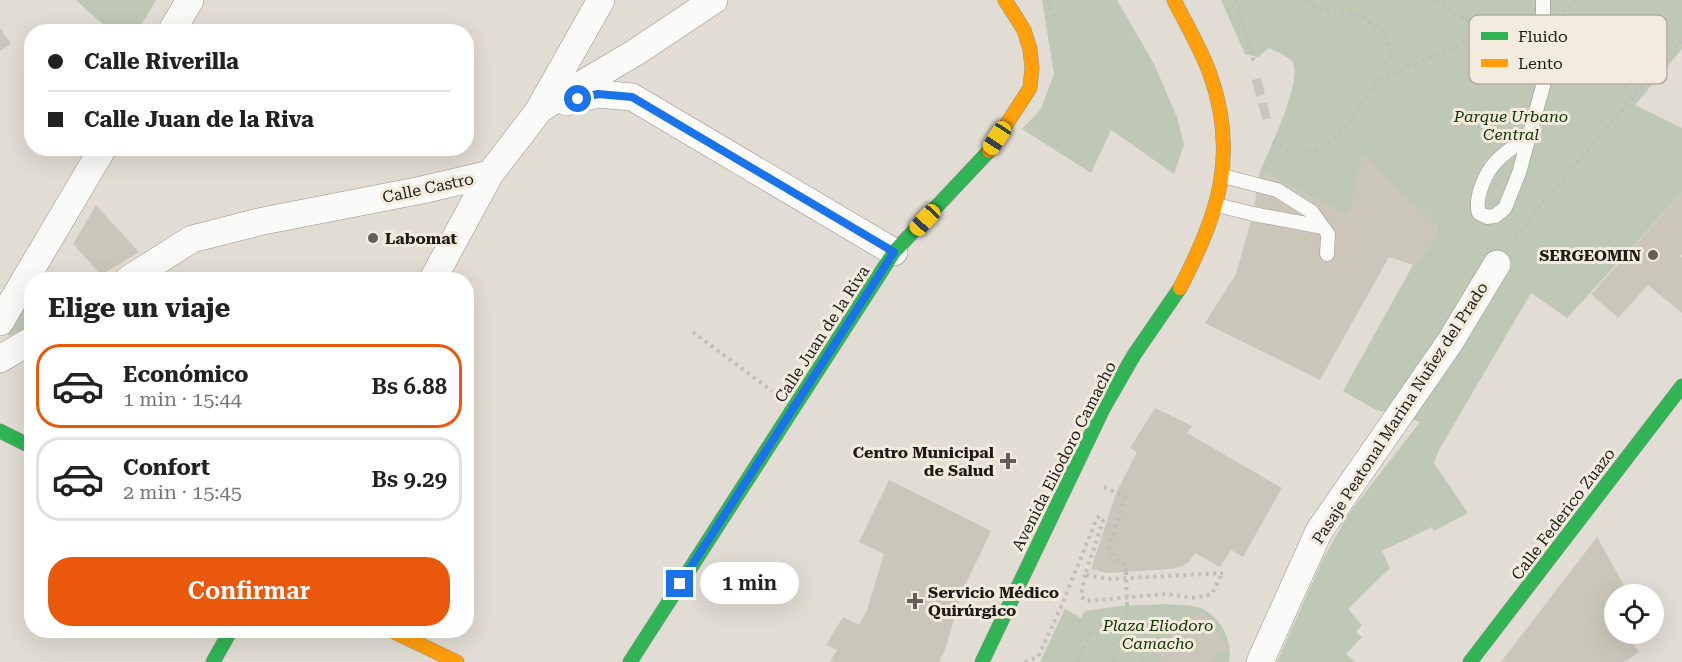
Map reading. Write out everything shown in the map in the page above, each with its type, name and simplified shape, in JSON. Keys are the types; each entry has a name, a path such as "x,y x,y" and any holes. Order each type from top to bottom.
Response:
{"main road":[{"name":"Calle Juan de la Riva","path":"630,662 894,252 986,155 1030,88 1032,68 1030,49 1024,30 1005,0"},
{"name":"Avenida Eliodoro Camacho","path":"982,662 1103,409 1134,355 1175,298 1201,248 1216,205 1223,176 1224,145 1219,107 1210,73 1174,0"},
{"name":"Calle Federico Zuazo","path":"1470,662 1682,386"},
{"path":"0,431 24,443"},
{"path":"213,662 226,638"},
{"path":"407,638 457,662"}],"street":[{"path":"176,24 190,0"},
{"path":"540,110 601,0"},
{"name":"Calle Castro","path":"140,272 192,239 263,221 422,190 490,174 540,110 636,52 714,0"},
{"path":"540,110 598,94 632,97 894,252"},
{"path":"35,272 99,156"},
{"path":"437,272 490,174"},
{"name":"Pasaje Peatonal Marina Nuñez del Prado","path":"1260,662 1318,531 1450,342 1497,264"},
{"path":"0,322 24,288"},
{"path":"0,359 24,345"}],"lane":[{"path":"1528,136 1494,163 1479,195 1477,207 1479,213 1487,217 1495,216 1505,208 1519,173 1543,84"},
{"path":"1223,176 1277,190 1312,212 1328,234 1327,254"},
{"path":"1216,205 1323,227"}],"path":[{"path":"1236,0 1254,63"},
{"path":"1273,141 1296,153 1317,150 1335,140 1379,80 1392,53 1383,33 1359,14 1320,10 1305,0"},
{"path":"1435,0 1469,22"},
{"path":"1556,10 1560,15"},
{"path":"1667,58 1682,40"},
{"path":"1379,80 1469,41"},
{"path":"1622,84 1634,97"},
{"path":"1497,264 1529,219 1645,84"},
{"path":"693,332 794,408"},
{"path":"1104,487 1125,497 1109,547 1111,555 1126,565 1128,623 1114,662"},
{"path":"1025,662 1038,657 1097,518 1100,516 1103,521 1085,575 1081,596 1086,601 1167,594 1196,598 1212,594 1223,573 1111,579 1085,575"},
{"path":"1077,662 1093,627 1128,623 1165,623 1177,630"},
{"path":"1142,662 1157,655"}],"green space":[{"path":"76,0 156,0 142,24 102,24"},
{"path":"1042,0 1117,0 1154,64 1177,117 1184,145 1174,174 1111,130 1091,173 1022,129 1041,109 1054,74"},
{"name":"Parque Urbano Central","path":"1221,0 1682,0 1682,49 1667,67 1667,15 1469,15 1469,84 1653,84 1635,105 1682,128 1682,193 1567,318 1531,293 1439,450 1434,463 1468,513 1434,531 1432,527 1382,551 1390,568 1348,609 1362,625 1356,632 1362,637 1346,654 1355,662 1277,662 1323,559 1347,516 1420,422 1374,409 1343,391 1413,265 1428,248 1438,228 1363,156 1349,216 1260,171 1289,100 1295,72 1291,61 1269,48 1258,57 1245,54"},
{"path":"24,306 24,328 9,336 7,331"},
{"name":"Plaza Eliodoro Camacho","path":"1165,604 1195,606 1210,613 1221,625 1228,639 1229,662 1040,662 1065,609 1081,618 1085,611 1120,606"}],"building":[{"path":"0,28 11,44 0,51"},
{"path":"1261,78 1265,94 1256,97 1252,80"},
{"path":"1267,102 1271,118 1263,120 1258,104"},
{"path":"1363,155 1438,228 1428,248 1413,265 1389,257 1320,380 1205,323 1236,274 1253,214 1260,171 1349,216"},
{"name":"SERGEOMIN","path":"1682,193 1682,254 1680,256 1682,258 1682,313 1648,285 1618,318 1591,294"},
{"path":"96,205 139,252 106,272 98,272 73,244"},
{"path":"1155,408 1192,426 1187,433 1282,488 1243,557 1231,550 1220,567 1195,553 1189,562 1171,569 1107,573 1091,569 1116,493 1137,452 1130,448"},
{"path":"889,480 991,531 962,592 945,650 939,662 830,662 837,650 826,645 843,617 859,625 867,610 884,554 859,542"},
{"path":"1597,537 1623,584 1604,584 1604,644 1633,644 1639,652 1624,662 1501,662"},
{"path":"1202,612 1228,648 1209,662 1162,662 1152,647"}],"traffic: fast":[{"path":"630,662 894,252 989,151"},
{"path":"982,662 1103,409 1134,355 1180,288"},
{"path":"1470,662 1682,386"},
{"path":"0,431 24,443"},
{"path":"213,662 226,638"}],"traffic: slow":[{"path":"989,151 1030,88 1032,68 1030,49 1024,30 1005,0"},
{"path":"1174,0 1210,74 1219,103 1223,131 1223,158 1214,210 1205,236 1180,288"},
{"path":"407,638 457,662"}],"place":[{"name":"Labomat","path":"373,238"},
{"name":"SERGEOMIN","path":"1653,255"},
{"name":"Centro Municipal de Salud","path":"1008,461"},
{"name":"Servicio Médico Quirúrgico","path":"915,601"}],"route":[{"path":"578,99 598,94 632,97 894,252 680,584"}]}
